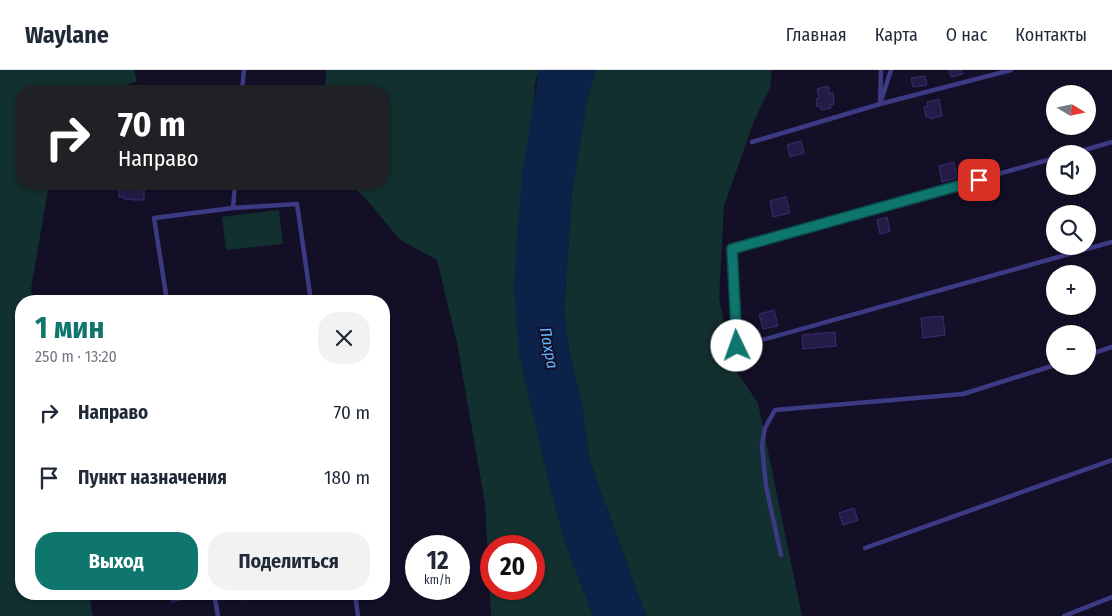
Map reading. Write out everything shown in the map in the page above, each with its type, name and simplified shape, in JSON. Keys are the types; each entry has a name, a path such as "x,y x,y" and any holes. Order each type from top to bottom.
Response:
{"lane":[{"path":"243,85 244,70"},
{"path":"880,104 881,70"},
{"path":"880,104 891,70"},
{"path":"752,142 880,104 1010,70"},
{"path":"1096,147 1112,142"},
{"path":"1046,161 732,249 737,346 1112,242"},
{"path":"233,208 234,190"},
{"path":"166,295 154,218 233,208 297,204 310,295"},
{"path":"1096,352 1112,347"},
{"path":"781,555 766,486 762,445 766,428 774,410 963,394 1046,368"},
{"path":"865,548 1112,460"},
{"path":"1064,616 1112,596"},
{"path":"215,600 218,616"},
{"path":"356,600 358,616"}],"green space":[{"path":"0,70 134,70 137,82 124,85 15,85 15,190 48,190 31,289 32,295 15,295 15,600 90,600 93,616 0,616"},
{"path":"326,70 539,70 535,84 519,354 565,542 593,616 491,616 490,600 545,600 545,535 487,535 485,503 457,343 437,260 400,240 357,190 390,190 390,85 325,85"},
{"path":"596,70 772,70 770,88 754,121 724,206 719,299 733,366 758,403 802,616 647,616 643,608 589,459 582,405 569,350 564,311 572,192 587,99"},
{"path":"279,210 283,244 226,250 222,217"}],"water":[{"name":"Пахра","path":"539,70 596,70 587,99 572,192 564,311 569,350 582,405 589,459 647,616 593,616 565,542 519,354 514,288 517,234 522,174"}],"building":[{"path":"949,70 961,70 963,74 951,77"},
{"path":"925,76 927,85 913,87 911,78"},
{"path":"828,86 830,94 833,93 834,104 830,105 831,108 821,110 820,106 817,107 816,99 819,98 817,89"},
{"path":"939,99 942,116 930,119 929,116 926,117 924,107 928,106 927,102"},
{"path":"801,141 804,153 790,157 787,145"},
{"path":"954,162 957,178 942,182 939,166"},
{"path":"119,190 144,190 144,200 119,197"},
{"path":"786,197 790,213 773,217 770,201"},
{"path":"887,217 890,231 880,234 877,220"},
{"path":"774,310 778,326 763,329 759,314"},
{"path":"943,316 945,335 923,338 921,318"},
{"path":"835,332 836,346 803,349 802,335"},
{"path":"854,508 858,520 843,525 839,513"}],"route":[{"path":"737,346 732,249 979,180"}]}
